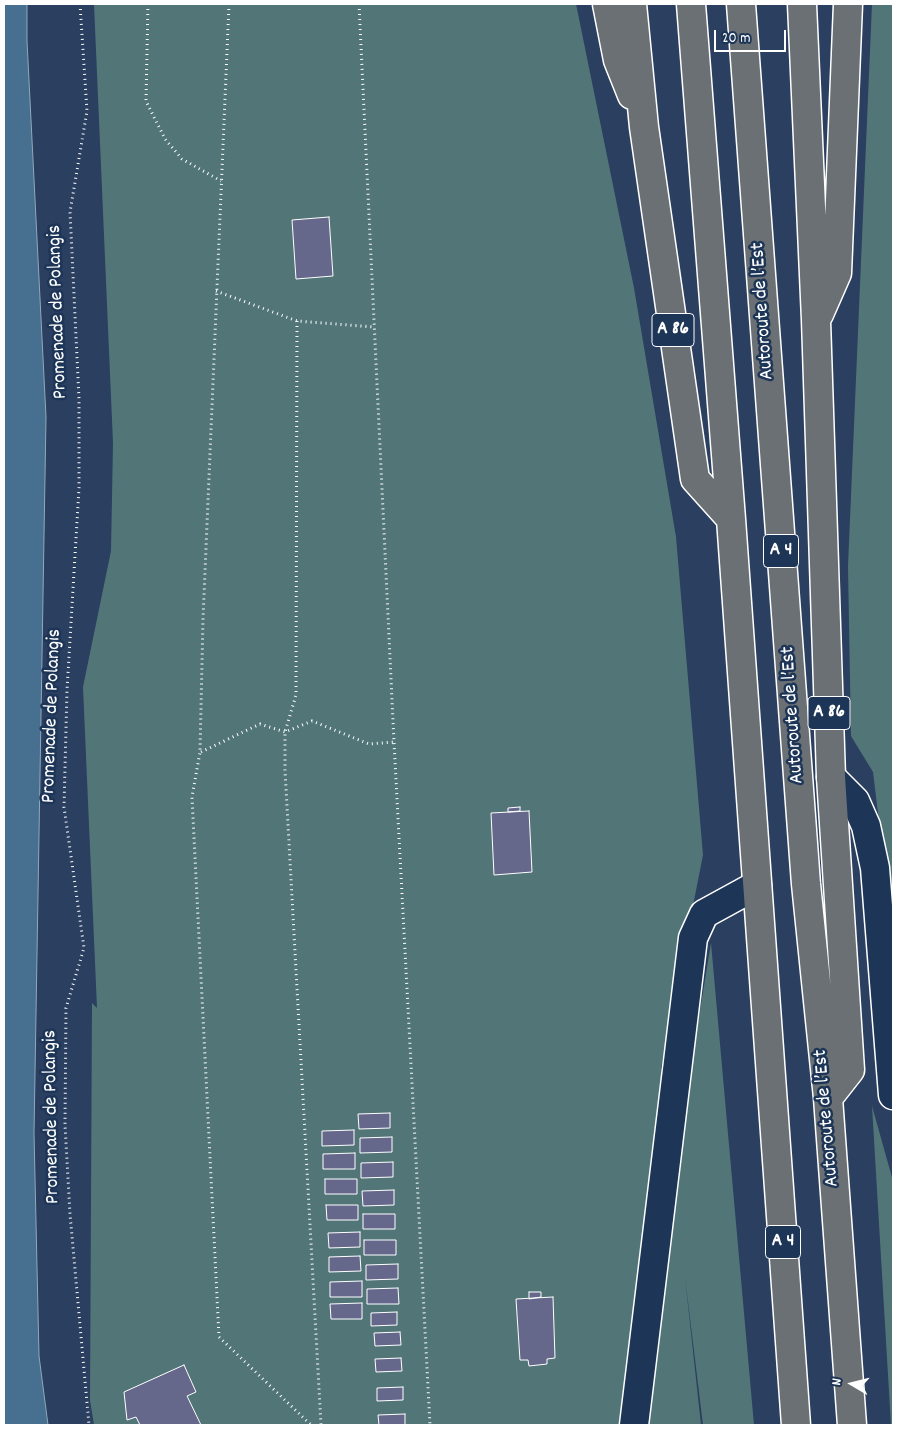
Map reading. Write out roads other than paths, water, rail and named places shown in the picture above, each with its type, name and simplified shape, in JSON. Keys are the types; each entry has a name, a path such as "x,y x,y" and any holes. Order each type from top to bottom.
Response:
{"highway":[{"path":"607,4 618,60 644,127"},
{"name":"A 86","path":"632,4 644,127 695,479 731,519"},
{"name":"A 4","path":"691,4 731,519 796,1425"},
{"name":"Autoroute de l’Est","path":"741,4 806,884 828,1098 852,1425"},
{"name":"A 86","path":"802,4 816,320 831,777 850,1070 828,1098"},
{"path":"816,320 837,273 848,4"}],"lane":[{"path":"831,777 855,801 866,826 875,868 893,1095"},
{"path":"634,1425 693,938 704,914 757,885"}],"water":[{"path":"4,4 27,4 27,41 46,417 34,1133 39,1356 48,1425 4,1425"}]}
